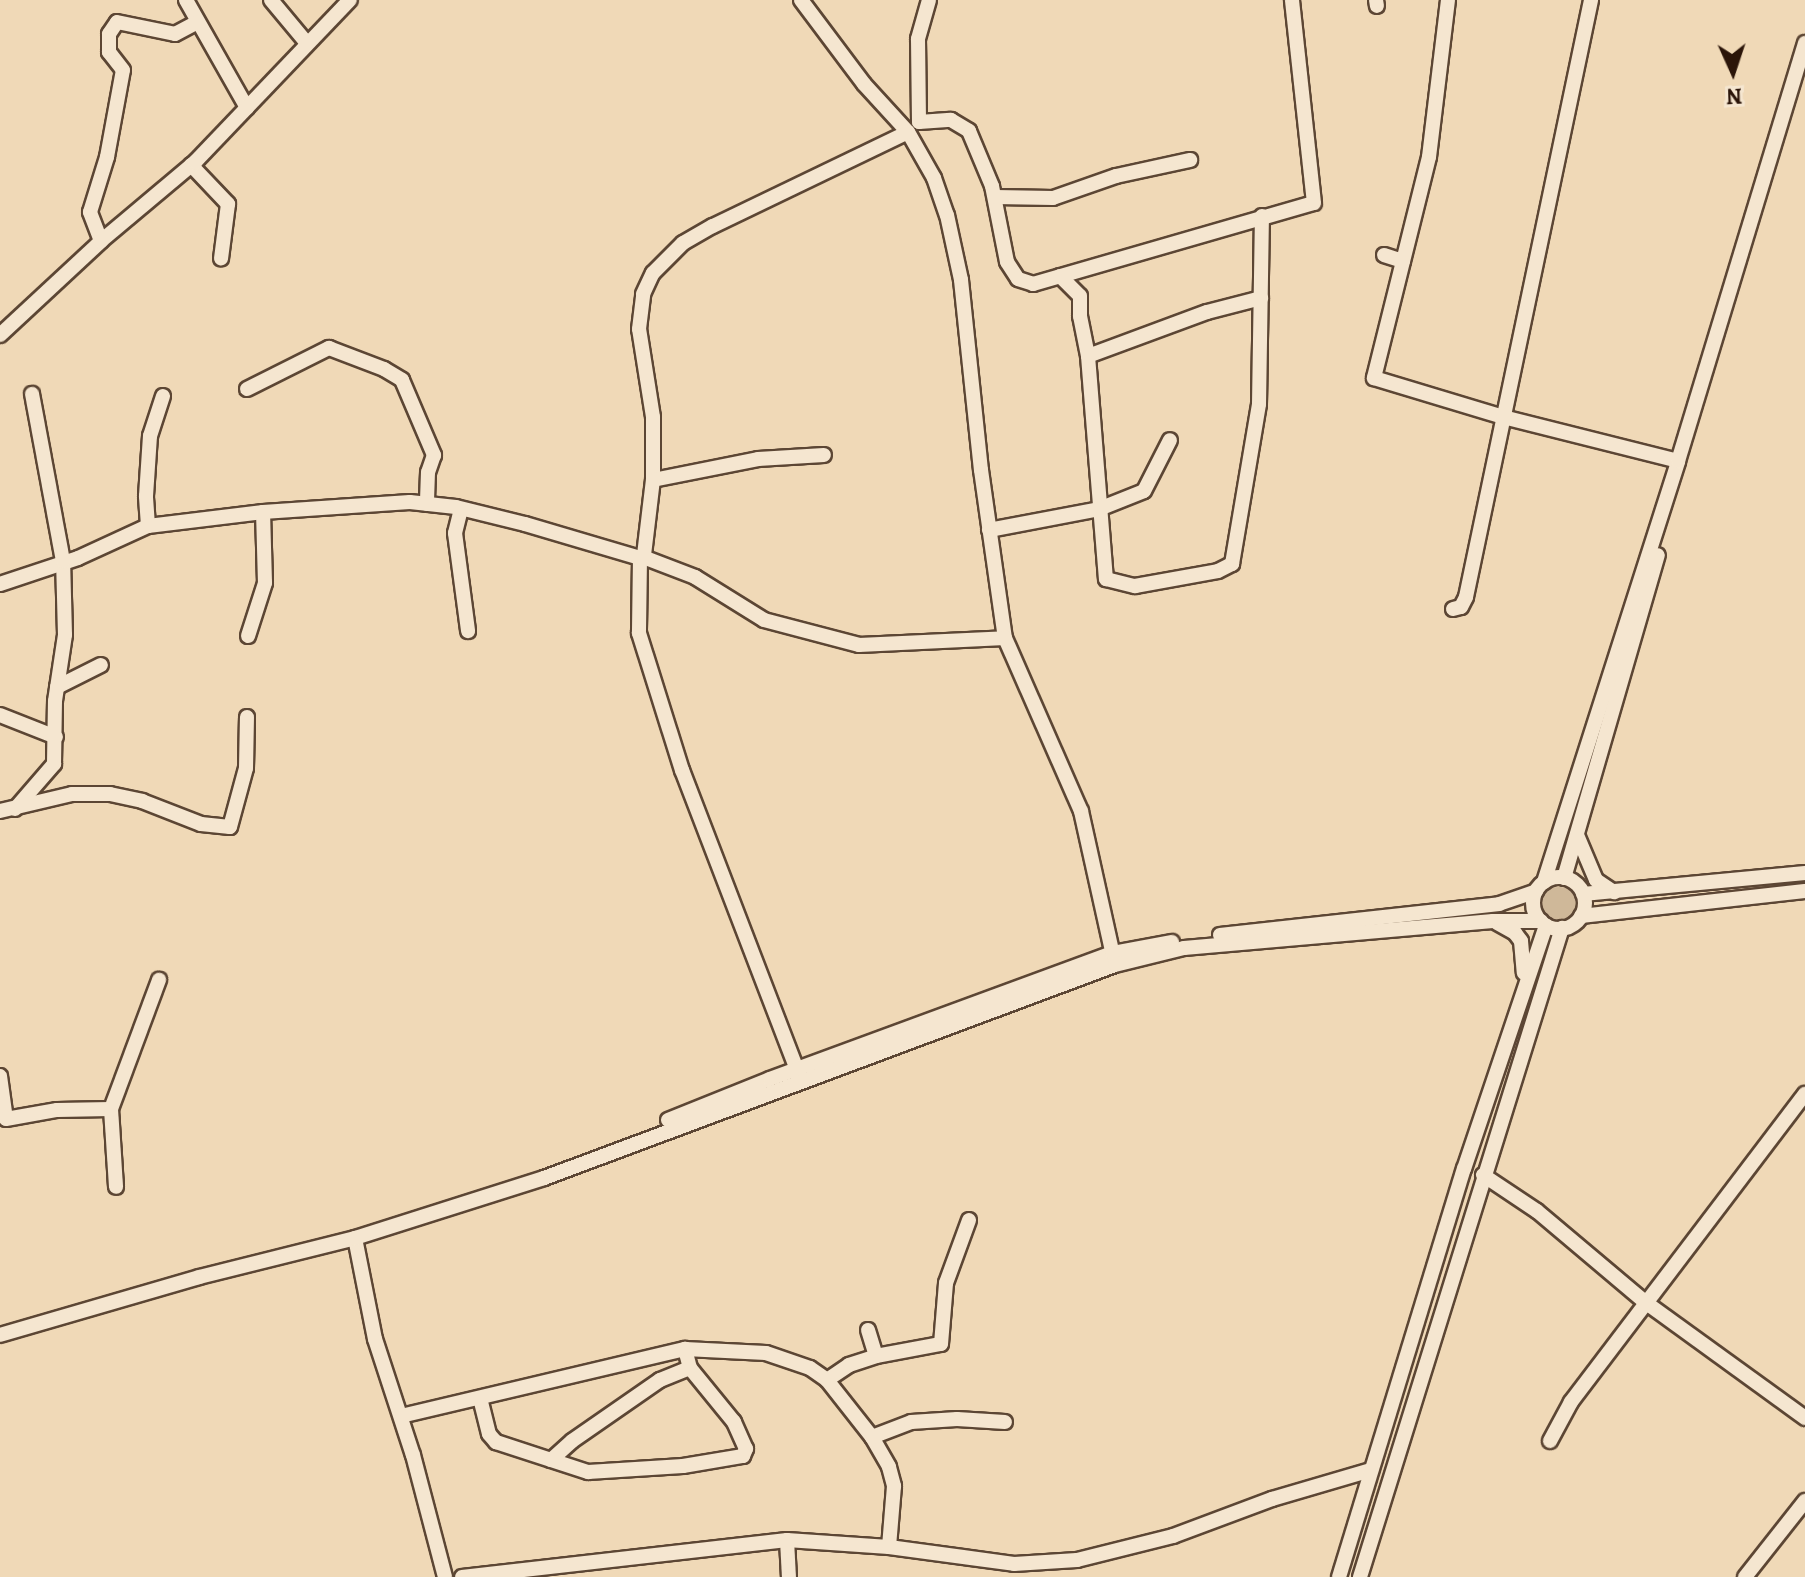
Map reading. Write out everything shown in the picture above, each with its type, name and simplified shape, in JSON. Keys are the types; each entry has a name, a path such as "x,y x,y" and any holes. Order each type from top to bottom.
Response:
{"street":[{"path":"186,0 196,23 247,108"},
{"path":"271,0 306,42"},
{"path":"0,335 101,241 191,165 306,42 350,0"},
{"path":"801,0 864,84 908,132 934,178 953,241 1005,638 1081,811 1114,959"},
{"path":"914,0 928,7 918,39 919,122 951,120 969,131 995,197 1007,262 1018,279 1033,284 1314,203 1292,0"},
{"path":"1448,0 1429,157 1374,378 1503,417 1678,461"},
{"path":"1453,609 1461,607 1466,597 1591,0"},
{"path":"101,241 90,212 107,157 123,70 109,52 109,34 117,22 175,34 187,32 196,23"},
{"path":"1339,1577 1543,923 1534,907 1540,886 1678,461 1805,43"},
{"path":"1564,878 1701,408 1805,69"},
{"path":"799,1074 682,770 662,697 639,633 642,558 653,480 653,417 639,329 643,294 653,273 683,243 908,132"},
{"path":"995,197 1053,198 1116,176 1190,160"},
{"path":"191,165 228,204 221,259"},
{"path":"1060,276 1080,296 1088,356 1106,579 1135,586 1218,571 1232,564 1259,404 1262,216"},
{"path":"1384,255 1403,261"},
{"path":"1088,356 1207,312 1261,298"},
{"path":"247,389 329,348 384,369 402,380 434,455 428,472 427,504"},
{"path":"7,810 54,764 57,687 65,635 63,561 32,394"},
{"path":"148,526 146,496 150,436 163,396"},
{"path":"989,530 1099,509 1144,491 1170,440"},
{"path":"653,480 758,459 824,455"},
{"path":"0,584 78,558 148,526 263,512 427,504 461,509 642,558 695,577 764,620 859,645 1005,638"},
{"path":"461,509 455,533 468,631"},
{"path":"248,636 265,583 263,512"},
{"path":"57,687 101,665"},
{"path":"0,715 56,737"},
{"path":"7,810 72,794 110,794 142,801 201,824 230,827 246,768 247,717"},
{"path":"1577,835 1596,880 1615,892"},
{"path":"1583,894 1805,873"},
{"path":"0,1328 353,1230 542,1172 1114,959 1184,939 1499,904 1564,878 1579,887 1583,894 1581,916"},
{"path":"1360,1577 1562,928 1581,916 1805,891"},
{"path":"1114,959 1184,948 1493,921 1543,923 1562,928"},
{"path":"1493,921 1515,933 1521,941 1524,983"},
{"path":"116,1187 111,1109 159,980"},
{"path":"0,1335 199,1277 355,1238 544,1178 799,1074"},
{"path":"0,1076 6,1119 57,1110 111,1109"},
{"path":"1550,1441 1571,1402 1805,1094"},
{"path":"1483,1175 1537,1211 1645,1302 1805,1418"},
{"path":"827,1380 849,1365 876,1356 941,1344 946,1283 969,1220"},
{"path":"355,1238 375,1339 401,1416 445,1577"},
{"path":"868,1330 876,1356"},
{"path":"401,1416 685,1349 766,1353 810,1368 827,1380 872,1437 889,1467 894,1486 889,1547"},
{"path":"480,1398 489,1434 496,1442 601,1473 683,1466 743,1456 746,1449 734,1422 690,1368 685,1349"},
{"path":"551,1460 572,1441 660,1380 690,1368"},
{"path":"872,1437 911,1422 957,1419 1005,1422"},
{"path":"462,1577 546,1573 787,1540 889,1547 1013,1571 1077,1560 1159,1540 1272,1499 1371,1470"},
{"path":"1745,1577 1805,1501"},
{"path":"787,1540 789,1577"}],"shaded area":[{"path":"1559,887 1571,892 1576,904 1571,916 1559,921 1547,916 1542,904 1547,892"}]}
